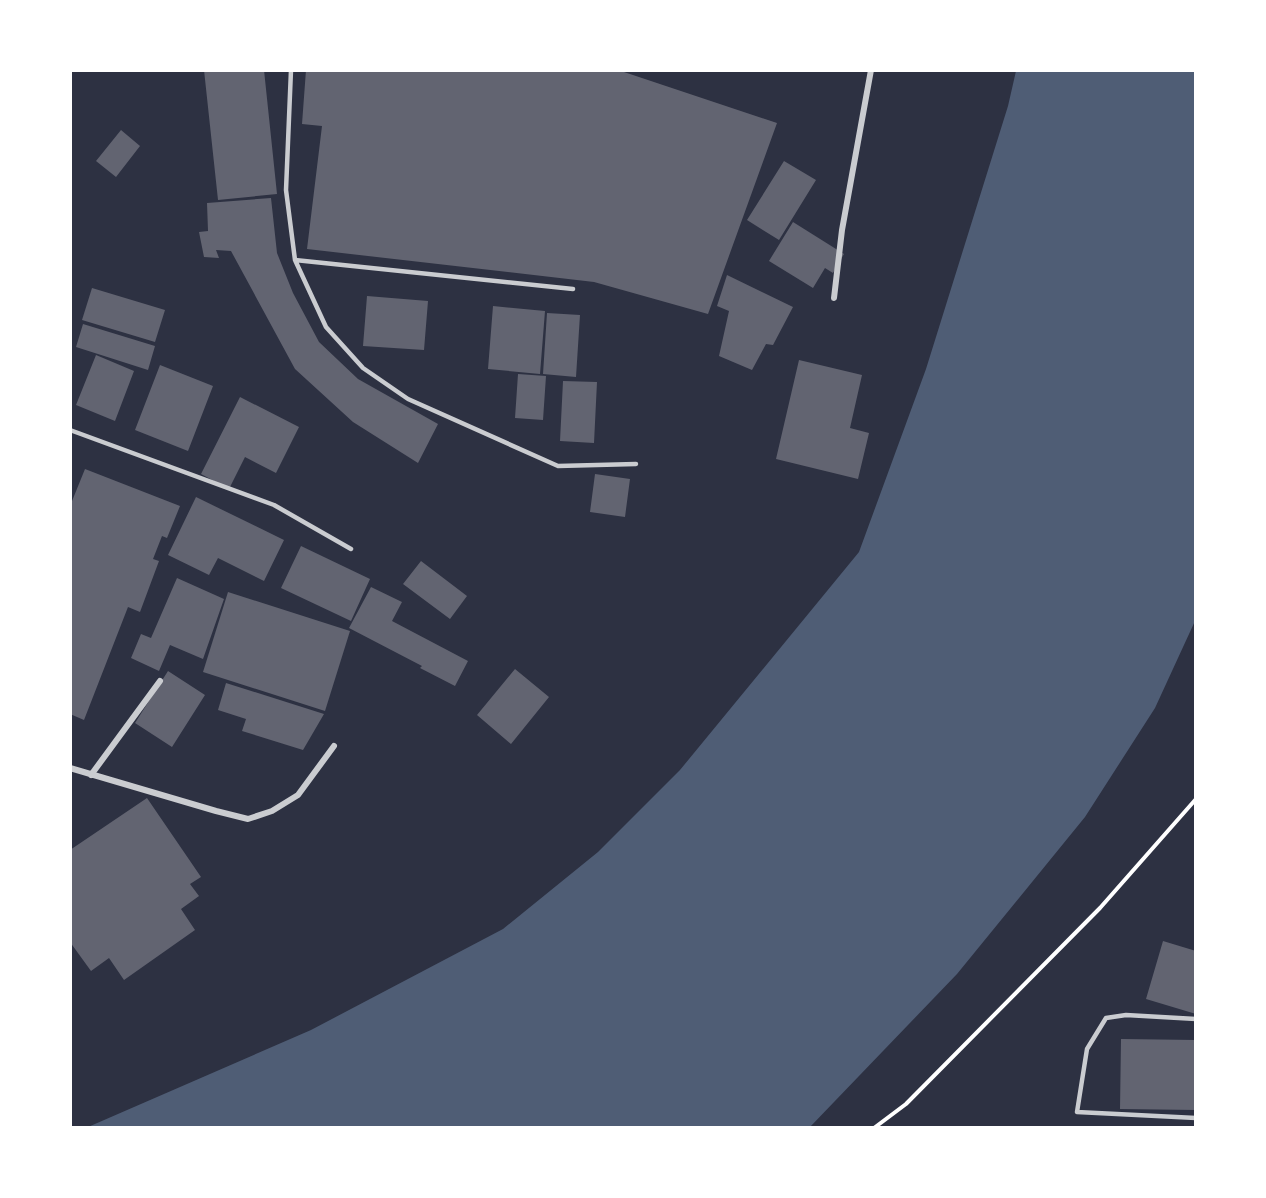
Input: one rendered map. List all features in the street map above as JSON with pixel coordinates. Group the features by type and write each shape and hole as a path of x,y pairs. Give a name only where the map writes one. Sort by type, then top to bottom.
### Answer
{"street":[{"path":"834,298 842,230 871,70"},
{"path":"91,775 160,681"},
{"path":"70,768 248,819 272,811 298,795 333,746"}],"lane":[{"path":"291,70 286,190 296,260 326,327 363,368 408,399 558,466 636,464"},
{"path":"296,260 573,289"},
{"path":"70,430 274,505 351,549"},
{"path":"1196,1018 1126,1015 1106,1018 1088,1048 1077,1112 1196,1118"}],"path":[{"path":"874,1128 906,1104 1100,908 1196,799"}],"water":[{"path":"1016,71 1195,71 1195,621 1155,708 1085,817 957,974 810,1127 88,1127 311,1030 503,929 598,852 680,770 859,552 926,369 1008,106"}],"building":[{"path":"204,70 264,70 277,194 218,200"},
{"path":"306,70 618,70 777,123 708,314 594,282 307,249 322,126 302,124"},
{"path":"121,130 140,146 116,177 96,161"},
{"path":"784,161 816,180 779,240 747,220"},
{"path":"271,198 277,253 293,293 319,342 358,379 438,424 418,463 353,422 295,369 231,251 216,250 219,258 204,257 199,232 208,231 207,203"},
{"path":"793,222 844,254 833,273 825,268 813,288 769,261"},
{"path":"727,275 793,307 773,345 766,344 752,370 719,356 729,311 717,306"},
{"path":"92,288 165,310 155,342 82,320"},
{"path":"367,296 428,301 424,350 363,346"},
{"path":"493,306 545,311 540,374 488,369"},
{"path":"547,313 580,315 576,377 543,374"},
{"path":"83,324 155,346 148,370 76,347"},
{"path":"96,355 134,371 115,421 76,405"},
{"path":"799,360 862,375 850,428 869,433 858,479 776,459"},
{"path":"160,365 213,386 188,451 135,430"},
{"path":"518,374 546,376 543,420 515,418"},
{"path":"563,381 597,382 594,443 560,441"},
{"path":"240,397 299,427 276,473 245,457 229,489 201,474"},
{"path":"85,469 180,506 167,538 162,536 153,559 159,561 140,612 128,607 84,720 70,714 70,506"},
{"path":"595,474 630,479 625,517 590,512"},
{"path":"196,497 284,540 264,581 218,558 209,575 168,555"},
{"path":"301,546 370,579 351,621 281,588"},
{"path":"421,561 467,596 450,619 403,584"},
{"path":"177,578 224,599 203,659 170,645 159,671 131,658 141,634 151,638"},
{"path":"371,587 402,602 392,621 468,661 455,686 349,628"},
{"path":"228,592 350,631 325,711 203,672"},
{"path":"515,669 549,697 511,744 477,715"},
{"path":"168,671 205,695 172,747 135,723"},
{"path":"226,683 324,714 303,750 242,731 246,719 218,710"},
{"path":"147,798 201,877 190,884 199,896 181,909 195,930 124,980 109,958 91,971 70,942 70,850"},
{"path":"1163,941 1196,951 1196,1014 1146,999"},
{"path":"1121,1039 1196,1040 1196,1110 1120,1109"}]}
